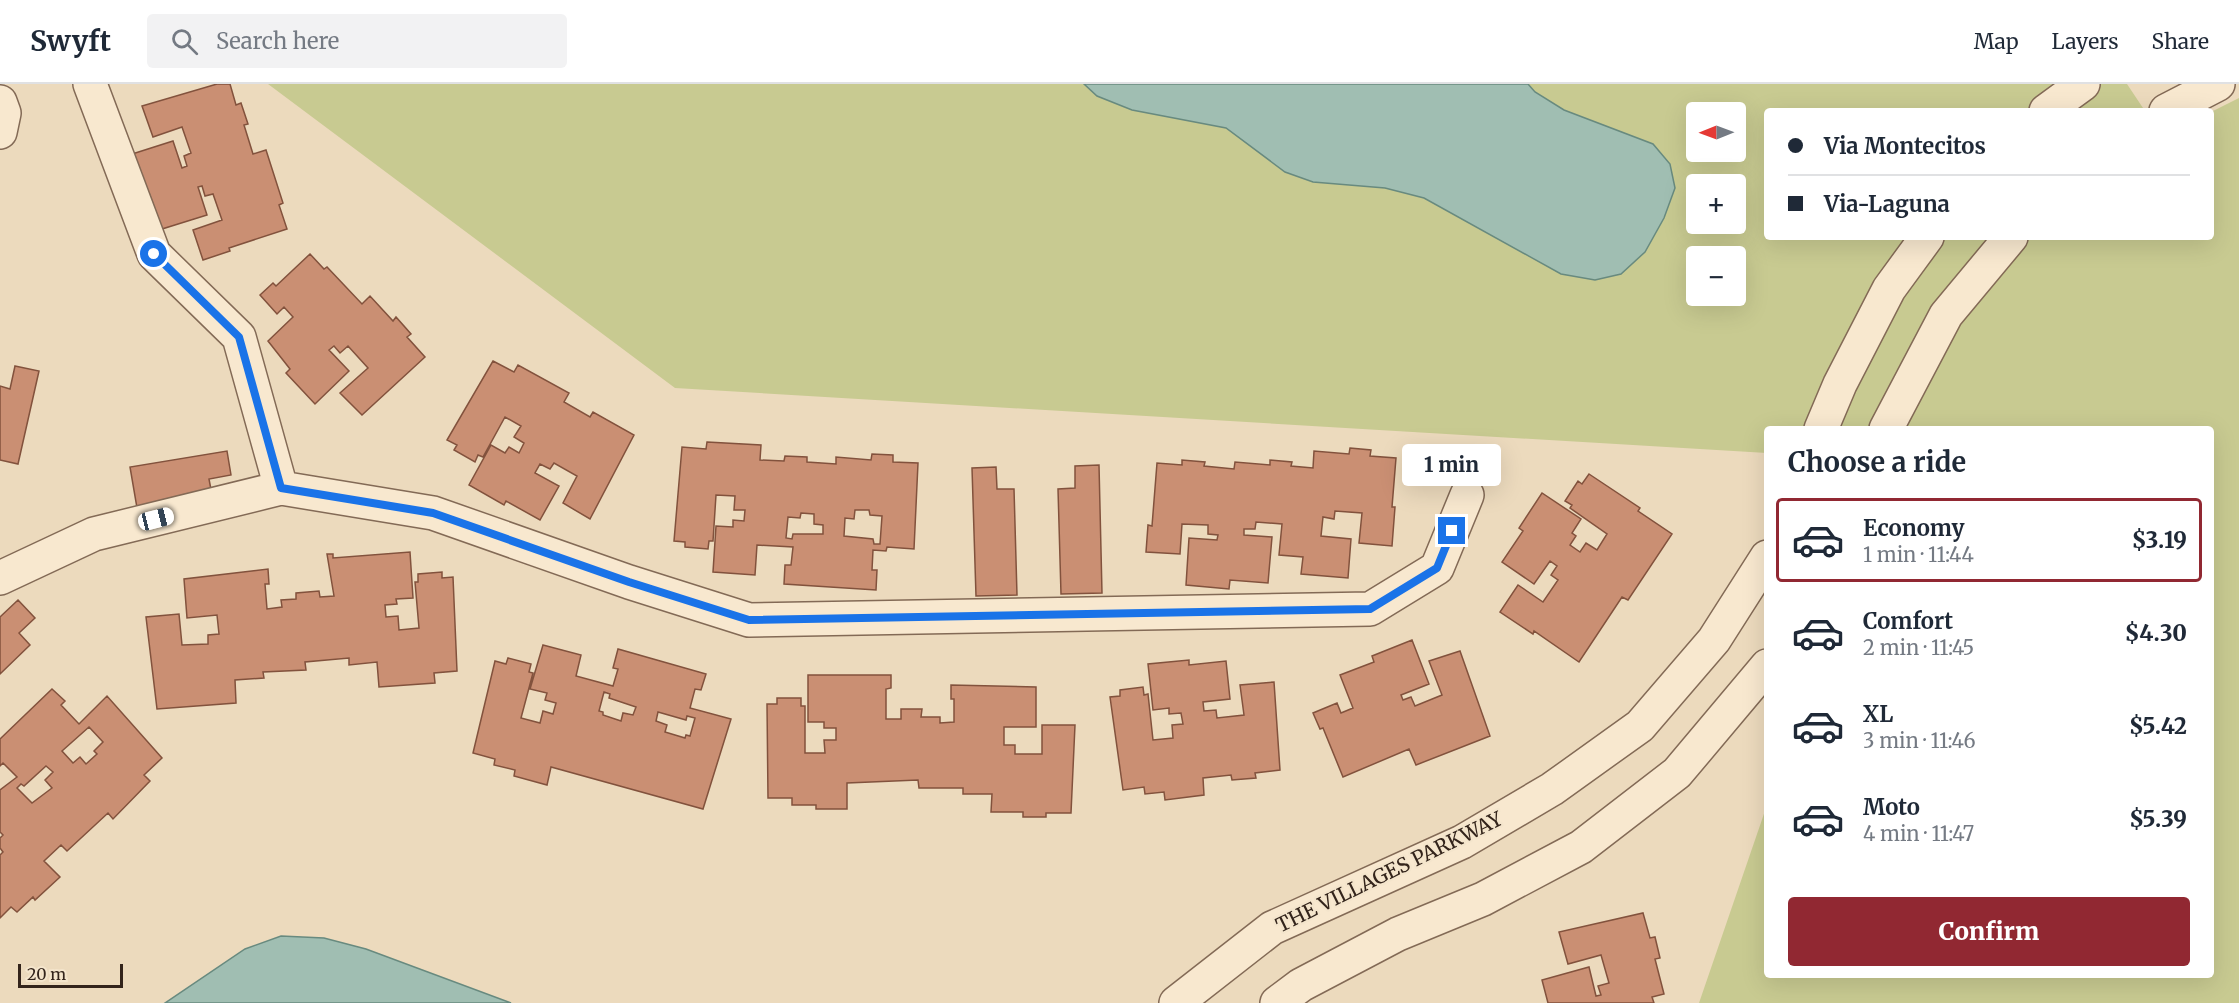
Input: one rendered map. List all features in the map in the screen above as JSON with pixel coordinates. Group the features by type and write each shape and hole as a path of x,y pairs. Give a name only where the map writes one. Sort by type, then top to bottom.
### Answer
{"street":[{"path":"90,84 154,254 239,337 281,488"},
{"path":"2050,108 2083,84"},
{"path":"2172,108 2218,84"},
{"path":"0,102 4,113 0,132"},
{"path":"1822,426 1840,384 1889,289 1925,240"},
{"path":"1888,426 1946,315 2008,240"},
{"path":"0,578 94,534 281,488 433,513 629,582 749,620 1370,609 1437,568 1467,495"},
{"name":"THE VILLAGES PARKWAY","path":"1176,1003 1272,928 1462,842 1552,789 1640,726 1714,640 1764,562"},
{"path":"1277,1003 1301,985 1398,934 1483,899 1581,847 1677,773 1764,670"}],"green space":[{"path":"268,84 2127,84 2143,108 1764,108 1764,240 2214,240 2214,110 2239,98 2239,1003 1699,1003 1764,814 1764,978 2214,978 2214,426 1764,426 1764,453 675,388"}],"shaded area":[{"path":"1084,84 1528,84 1535,92 1564,110 1653,144 1670,164 1675,188 1664,218 1645,252 1621,274 1595,280 1561,274 1424,198 1385,188 1313,182 1285,172 1226,128 1132,110 1097,96"},
{"path":"281,936 324,938 366,949 511,1003 165,1003 245,949"}],"building":[{"path":"217,84 230,84 236,105 241,103 248,124 244,125 253,154 266,150 283,203 279,205 287,229 229,248 230,251 203,260 193,230 222,220 213,194 205,196 202,186 198,187 207,215 162,229 149,193 142,196 129,155 173,141 182,168 187,166 184,156 191,153 182,127 153,137 142,106"},
{"path":"310,254 324,269 327,267 362,304 370,296 393,321 396,317 411,334 407,337 425,357 362,415 340,393 368,368 348,346 340,353 334,346 329,350 349,371 315,404 286,373 290,369 268,341 293,317 284,307 277,314 260,295 273,283 276,286"},
{"path":"493,361 514,372 518,365 569,393 564,402 590,417 593,412 634,435 590,519 563,503 577,476 554,463 550,469 540,464 535,473 559,486 540,520 506,501 504,505 469,485 491,445 505,453 509,447 519,453 524,443 514,437 521,426 505,417 483,457 478,455 475,462 454,450 457,445 447,440"},
{"path":"15,366 39,371 18,464 0,460 0,386 10,389"},
{"path":"707,442 761,445 760,460 784,461 785,456 807,457 807,462 836,464 836,457 871,460 872,454 893,455 893,462 918,463 914,549 887,547 886,551 873,550 872,570 877,570 876,590 784,584 785,565 791,565 793,547 757,545 755,575 713,572 716,526 733,527 733,520 744,521 745,510 734,510 735,496 716,495 713,541 709,541 708,549 685,547 685,542 674,541 682,447 706,449","holes":["855,510 869,510 870,515 882,516 880,544 874,544 873,539 844,536 845,518 854,519","801,513 814,514 814,524 823,525 823,534 793,534 792,539 786,538 788,517 800,518"]},
{"path":"1350,448 1371,450 1370,456 1396,458 1392,546 1359,543 1362,513 1335,511 1334,519 1323,517 1321,536 1351,539 1348,578 1301,574 1303,557 1279,555 1282,524 1256,522 1255,529 1244,529 1244,535 1272,537 1268,583 1230,580 1229,589 1186,585 1189,538 1217,540 1218,535 1208,534 1208,525 1182,524 1180,554 1146,552 1148,525 1152,526 1157,463 1182,465 1182,460 1205,462 1204,466 1234,469 1235,462 1270,465 1270,460 1292,462 1291,466 1313,468 1314,451 1349,454"},
{"path":"227,451 231,475 209,479 212,495 137,508 130,467"},
{"path":"1099,465 1102,593 1061,594 1058,489 1075,488 1075,466"},
{"path":"996,467 997,489 1014,489 1017,595 976,596 972,468"},
{"path":"1589,474 1640,508 1638,511 1672,534 1628,600 1622,597 1579,662 1534,631 1533,634 1500,612 1518,585 1543,602 1558,580 1551,575 1557,566 1550,561 1534,584 1502,562 1523,531 1519,528 1542,493 1581,519 1572,533 1576,536 1570,545 1580,552 1586,543 1597,550 1607,534 1570,508 1572,505 1565,501 1578,481 1582,484"},
{"path":"410,552 413,598 396,599 397,604 385,605 386,617 398,616 399,630 419,628 415,582 418,582 418,574 442,572 442,578 453,577 457,671 434,673 435,683 379,687 377,662 349,665 349,658 305,662 306,670 263,672 264,678 235,680 236,703 157,709 146,617 179,614 182,645 208,644 208,635 219,634 217,615 187,618 184,579 268,569 269,584 265,584 267,609 282,607 281,600 296,599 296,593 319,591 320,597 334,596 327,554 333,554 333,558"},
{"path":"18,600 35,618 19,633 30,645 0,674 0,617"},
{"path":"1412,640 1429,684 1401,695 1403,700 1411,697 1415,706 1442,695 1429,661 1460,651 1490,736 1416,765 1409,749 1343,777 1323,728 1320,729 1313,713 1337,703 1341,713 1353,708 1340,675 1374,662 1372,656"},
{"path":"543,645 581,655 576,676 613,686 618,669 613,668 618,649 706,674 701,690 695,689 690,708 731,719 703,809 551,767 547,785 514,776 515,770 494,765 495,759 473,753 495,661 506,664 508,658 531,664 529,672 533,673 521,718 540,723 543,711 553,714 556,703 545,700 547,693 530,689","holes":["604,692 610,694 609,698 636,707 633,715 623,713 621,721 603,715 603,712 599,711","658,712 686,720 687,716 695,718 690,736 686,735 685,738 665,732 667,725 656,721"]},
{"path":"1189,660 1189,665 1226,661 1230,699 1203,702 1204,711 1216,710 1217,718 1244,715 1240,685 1274,682 1280,770 1255,773 1256,778 1232,780 1231,775 1203,778 1204,795 1165,800 1164,792 1145,794 1144,787 1123,790 1110,697 1120,696 1120,690 1143,687 1144,695 1148,694 1153,740 1173,738 1172,725 1183,724 1181,713 1169,714 1169,708 1153,710 1148,664"},
{"path":"808,675 891,675 891,688 886,689 886,719 901,719 901,709 922,709 921,717 940,717 940,723 954,722 954,699 951,699 951,685 1036,687 1036,727 1004,727 1004,745 1015,745 1015,754 1042,754 1042,725 1075,725 1071,813 1046,813 1046,817 1023,817 1023,812 991,812 992,794 963,794 963,788 919,788 918,780 847,783 847,809 816,809 816,805 792,805 792,798 768,798 767,704 777,704 777,698 801,698 801,706 805,706 805,753 825,753 824,740 836,740 836,728 824,728 824,722 808,722"},
{"path":"52,689 65,701 61,705 79,724 107,696 162,758 144,775 150,781 113,819 108,813 67,851 61,845 44,861 60,877 35,900 33,897 17,912 11,907 0,918 0,855 3,852 0,848 0,838 3,835 0,832 0,790 17,777 3,763 0,766 0,739","holes":["89,727 103,742 94,751 97,754 86,764 80,757 73,763 62,751","46,766 53,772 45,780 52,788 32,803 17,788 21,784 24,786"]},
{"path":"1643,913 1650,938 1655,937 1660,958 1655,959 1664,994 1652,997 1654,1003 1548,1003 1542,980 1589,967 1596,996 1601,995 1598,986 1609,983 1601,955 1568,964 1559,932"}],"route":[{"path":"154,254 239,337 281,488 433,513 629,582 749,620 1370,609 1437,568 1452,531"}]}
